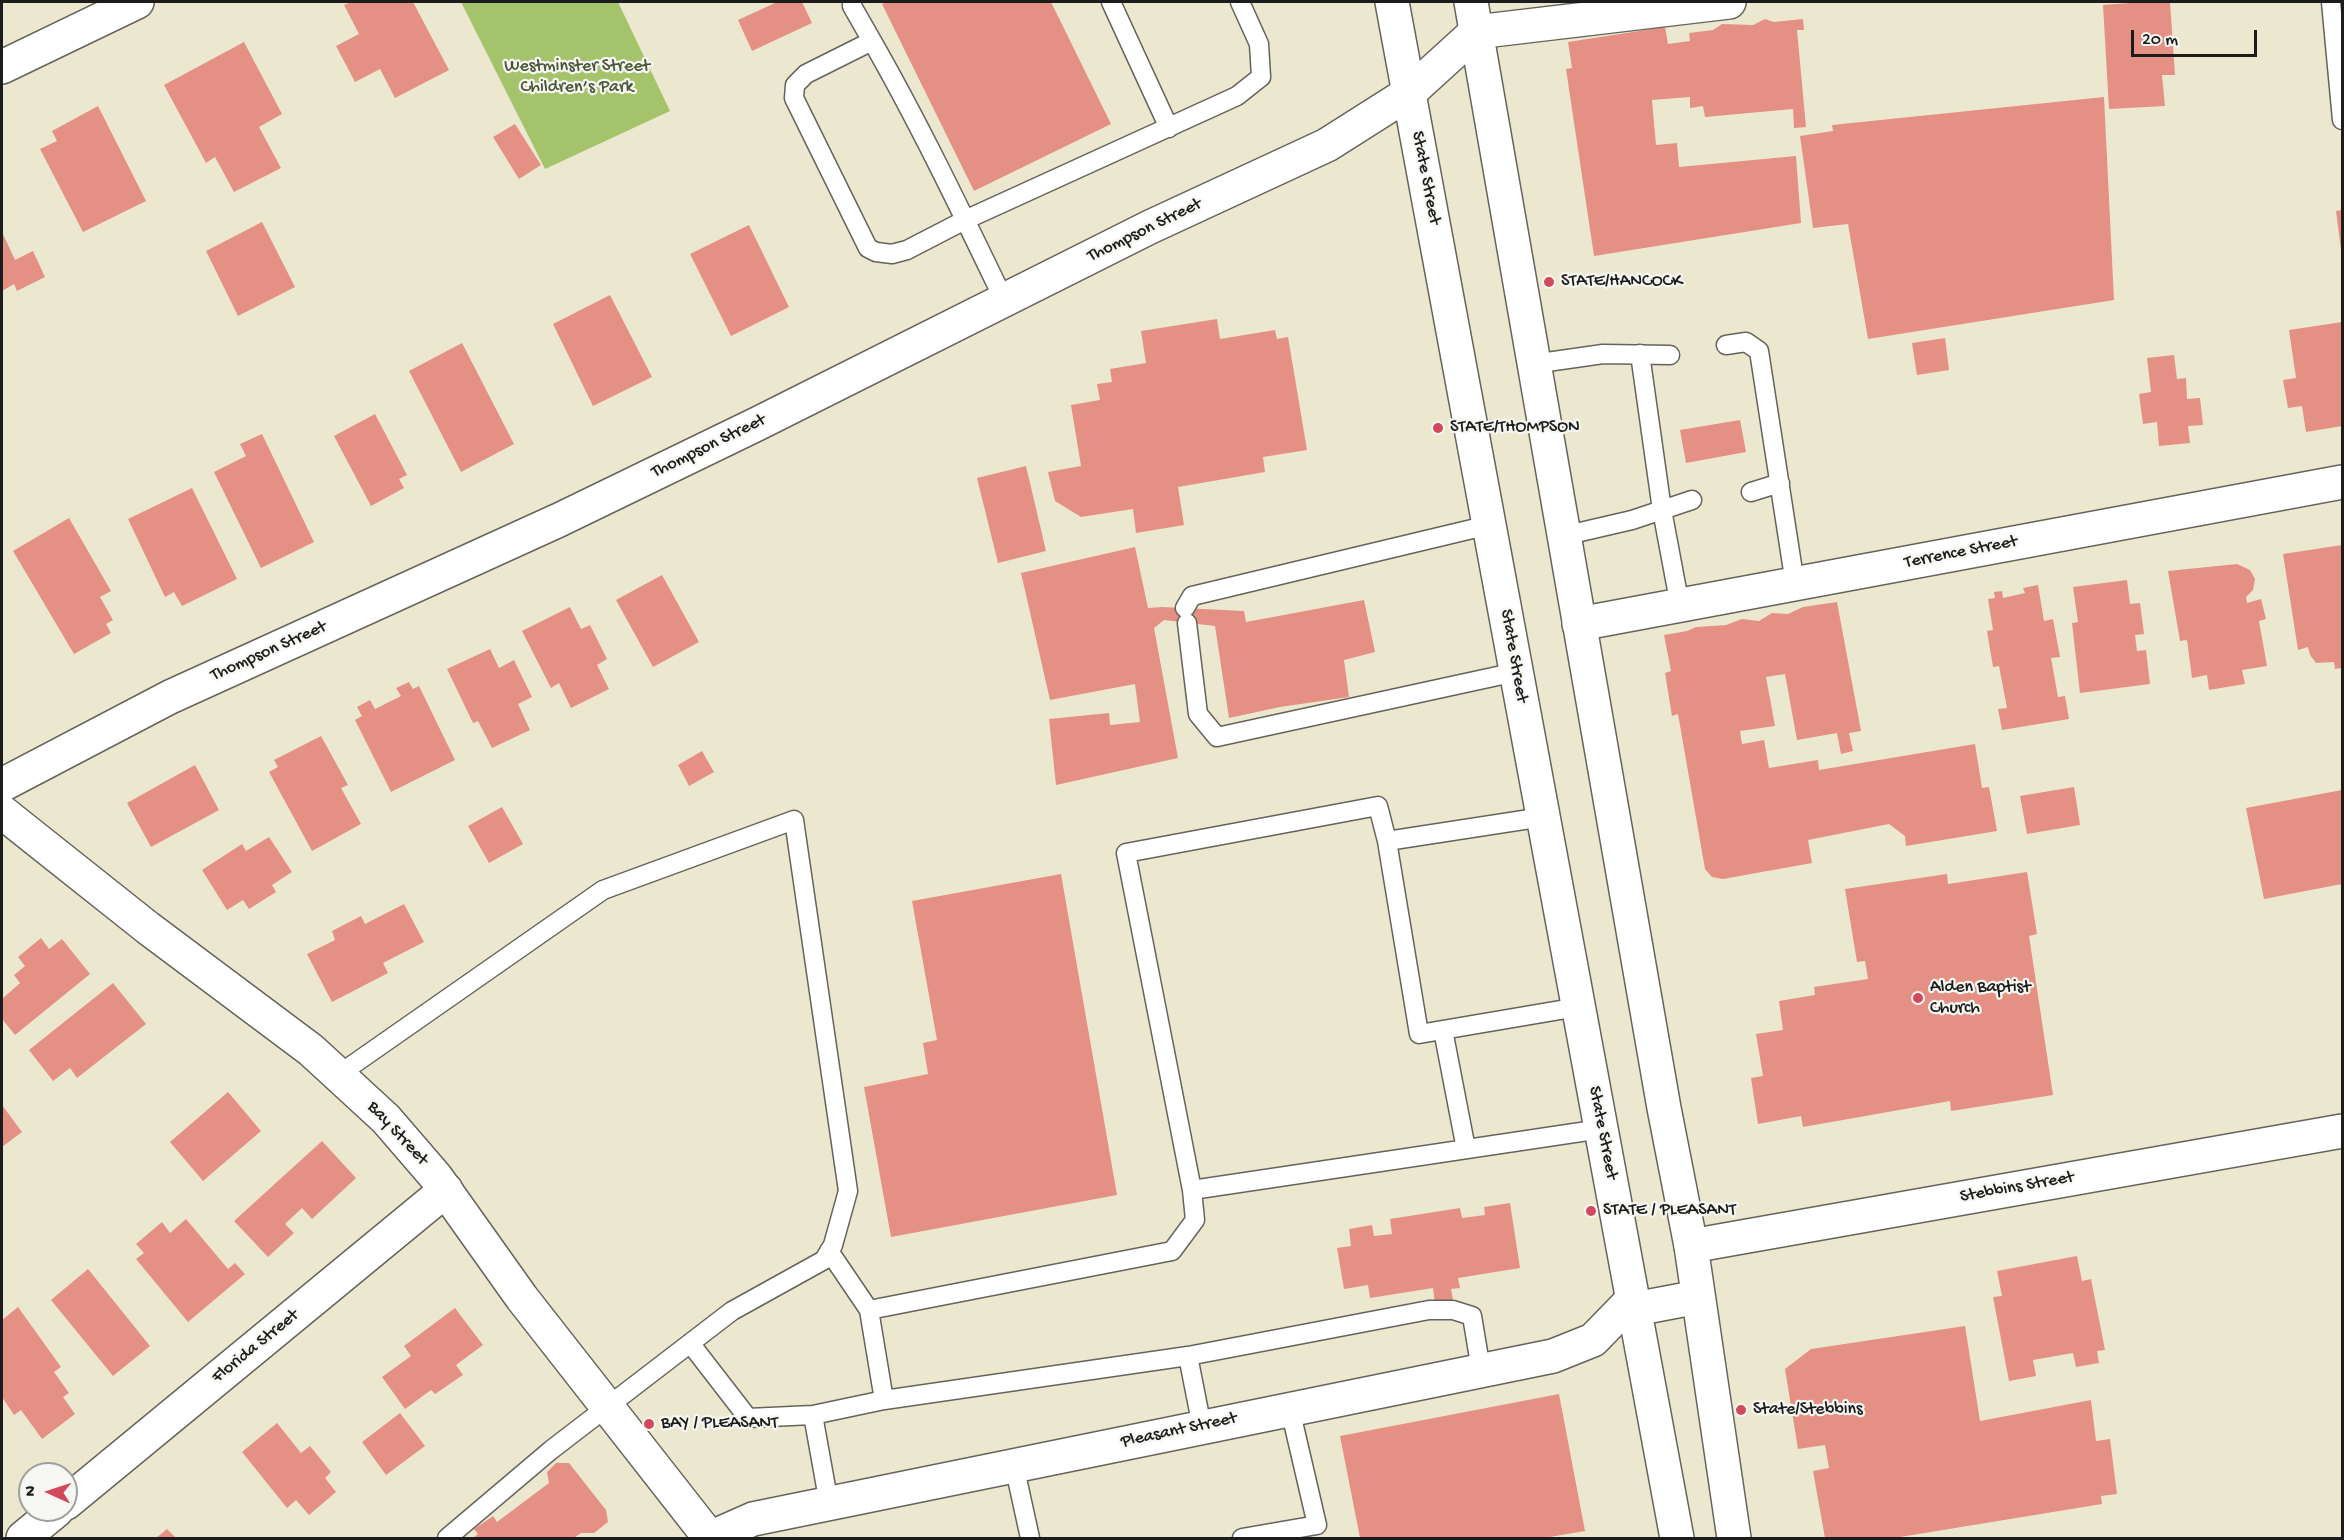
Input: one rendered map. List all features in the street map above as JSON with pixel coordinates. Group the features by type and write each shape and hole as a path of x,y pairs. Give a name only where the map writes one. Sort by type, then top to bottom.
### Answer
{"main road":[{"path":"2,67 137,2"},
{"name":"State Street","path":"1392,2 1677,1539"},
{"path":"1729,2 1473,17 1664,1108 1691,1246 1734,1539"},
{"name":"Thompson Street","path":"2,785 170,697 559,520 1150,227 1327,145 1409,93 1473,17"},
{"name":"Terrence Street","path":"1579,624 2343,482"},
{"name":"Bay Street","path":"2,812 148,928 311,1050 386,1119 446,1190 522,1298 710,1539"},
{"name":"Stebbins Street","path":"1691,1246 2343,1131"},
{"name":"Florida Street","path":"78,1493 446,1190"},
{"path":"1634,1304 1698,1296"},
{"name":"Pleasant Street","path":"710,1539 753,1520 1290,1408 1553,1356 1593,1340 1634,1304"},
{"path":"23,1539 43,1522"}],"lane":[{"path":"852,2 852,6 965,220 1004,300"},
{"path":"1111,2 1169,128"},
{"path":"872,41 806,74 795,85 794,98 868,248 876,252 892,254 1238,96 1261,77 1259,44 1240,2"},
{"path":"2331,2 2343,120"},
{"path":"1726,345 1746,342 1760,351 1795,584"},
{"path":"1533,364 1603,354 1670,355"},
{"path":"1640,354 1662,510 1680,606"},
{"path":"1751,492 1780,483"},
{"path":"1563,536 1632,520 1692,501"},
{"path":"1489,525 1192,596 1186,615 1198,714 1217,737 1516,672"},
{"path":"869,1310 1172,1251 1195,1220 1192,1190 1126,853 1378,806 1387,842 1419,1034 1578,1007"},
{"path":"1387,842 1543,817"},
{"path":"338,1075 603,890 794,820 848,1191 833,1245 824,1260 732,1311 605,1407 447,1539"},
{"path":"1443,1030 1466,1149"},
{"path":"1192,1190 1601,1129"},
{"path":"829,1251 869,1310 884,1400"},
{"path":"690,1343 748,1418 813,1415 884,1400 1188,1356 1429,1310 1453,1310 1472,1316 1481,1370"},
{"path":"1188,1356 1202,1427"},
{"path":"1242,1539 1317,1525 1290,1408"},
{"path":"813,1415 829,1504"},
{"path":"1014,1466 1030,1539"}],"green space":[{"name":"Westminster Street Children’s Park","path":"461,2 618,2 670,111 545,169"}],"building":[{"path":"351,2 413,2 449,70 395,98 380,69 355,82 336,46 359,34 344,5"},
{"path":"777,2 802,2 812,23 752,51 738,20"},
{"path":"886,2 1051,2 1111,124 974,191 882,4"},
{"path":"2170,2 2175,75 2162,75 2165,106 2109,109 2103,5"},
{"path":"1765,19 1774,22 1803,19 1804,30 1797,30 1806,127 1794,128 1793,109 1705,117 1703,106 1690,108 1690,97 1652,100 1656,145 1677,143 1679,167 1796,156 1801,223 1594,256 1566,69 1572,68 1568,42 1665,27 1668,44 1690,41 1689,33 1713,30 1722,24 1753,25"},
{"path":"244,42 282,114 259,127 281,168 234,192 215,157 206,163 164,85"},
{"path":"2104,97 2114,300 1868,339 1848,224 1813,228 1800,136 1833,131 1832,125"},
{"path":"98,106 146,201 83,232 40,149 57,141 52,131"},
{"path":"515,124 541,165 519,179 493,137"},
{"path":"2342,210 2342,250 2341,250 2336,211"},
{"path":"262,222 295,287 238,316 206,251"},
{"path":"749,225 789,307 731,336 690,254"},
{"path":"2,232 15,260 33,251 45,277 17,291 14,284 2,291"},
{"path":"610,295 652,377 593,406 553,324"},
{"path":"1217,319 1220,339 1275,330 1277,339 1288,337 1307,450 1263,457 1265,472 1178,487 1184,525 1136,533 1133,509 1081,517 1055,501 1048,472 1081,466 1071,405 1100,400 1097,384 1112,382 1110,369 1146,363 1141,331"},
{"path":"2342,322 2342,426 2306,432 2302,406 2288,408 2283,380 2296,378 2289,330"},
{"path":"1945,338 1949,370 1917,375 1912,343"},
{"path":"462,343 514,444 461,472 409,371"},
{"path":"2174,355 2177,379 2186,378 2187,399 2200,398 2203,425 2188,426 2190,443 2159,446 2157,422 2143,424 2139,394 2151,392 2147,358"},
{"path":"375,414 407,475 399,479 404,488 371,506 334,436"},
{"path":"1740,420 1746,452 1686,463 1680,430"},
{"path":"262,434 314,542 261,568 214,472 246,456 240,444"},
{"path":"1026,466 1046,551 998,563 977,478"},
{"path":"192,488 237,579 182,606 174,592 165,597 128,519"},
{"path":"69,518 111,591 100,597 113,620 106,624 111,633 74,654 13,551"},
{"path":"2342,545 2342,668 2335,669 2334,662 2316,663 2308,647 2298,650 2283,554"},
{"path":"1135,547 1148,608 1244,611 1246,622 1364,600 1375,652 1344,660 1349,697 1280,707 1229,718 1215,626 1164,620 1154,628 1178,758 1056,785 1049,719 1109,713 1110,725 1140,722 1135,684 1050,700 1021,573"},
{"path":"2237,564 2250,570 2255,579 2253,590 2246,597 2247,603 2261,599 2266,619 2259,621 2267,666 2242,670 2245,684 2209,690 2207,675 2192,678 2187,640 2180,641 2168,571"},
{"path":"662,575 699,642 653,667 616,600"},
{"path":"2127,580 2130,604 2140,603 2144,634 2135,635 2137,651 2146,650 2150,684 2080,693 2072,623 2078,622 2073,587"},
{"path":"2038,585 2044,621 2053,619 2060,657 2051,658 2058,697 2065,696 2069,719 2002,730 1998,709 2007,708 1999,666 1993,667 1987,631 1993,630 1988,599 1995,598 1994,592 2002,591 2003,598 2025,593 2023,588"},
{"path":"1837,602 1861,731 1849,733 1853,751 1841,754 1837,733 1797,740 1785,674 1766,677 1775,726 1740,731 1742,744 1764,740 1769,768 1818,760 1819,770 1975,744 1982,788 1989,787 1997,831 1906,846 1905,836 1889,824 1808,840 1812,863 1723,879 1712,877 1705,869 1678,714 1672,716 1665,673 1671,671 1664,635 1696,627 1726,625 1742,619 1759,621 1772,613 1788,614 1803,607"},
{"path":"570,607 581,629 590,625 607,659 597,665 609,689 571,708 559,683 551,688 522,631"},
{"path":"490,649 499,668 514,660 532,697 518,704 530,730 492,748 478,721 473,723 447,669"},
{"path":"409,682 413,689 419,686 455,760 391,792 355,720 362,716 357,707 370,700 375,709 401,696 396,688"},
{"path":"321,736 348,785 341,788 361,824 312,851 269,772 278,767 274,760"},
{"path":"702,751 714,772 689,786 678,765"},
{"path":"195,765 219,810 151,847 127,803"},
{"path":"2074,787 2080,825 2027,834 2020,796"},
{"path":"2342,790 2342,884 2264,899 2246,808"},
{"path":"502,807 523,844 489,863 468,826"},
{"path":"269,837 292,872 272,885 276,892 249,909 243,900 227,910 202,870 242,844 246,851"},
{"name":"Alden Baptist Church","path":"2027,872 2037,934 2029,936 2053,1095 1951,1111 1950,1101 1803,1127 1801,1116 1758,1124 1751,1078 1763,1076 1756,1034 1783,1030 1779,1001 1815,995 1814,987 1868,979 1865,961 1857,962 1845,889 1947,874 1948,884"},
{"path":"1061,874 1117,1195 891,1237 864,1087 928,1074 923,1043 937,1040 912,901"},
{"path":"404,904 424,942 383,963 388,973 332,1002 307,954 335,940 332,931 361,916 365,924"},
{"path":"41,938 49,949 62,939 90,974 15,1035 2,1019 2,999 20,983 14,975 25,966 18,957"},
{"path":"113,983 146,1024 77,1078 70,1068 53,1081 29,1050"},
{"path":"228,1092 261,1131 203,1181 170,1142"},
{"path":"2,1105 22,1132 2,1147"},
{"path":"322,1141 356,1178 312,1219 302,1208 285,1224 294,1233 268,1257 234,1221"},
{"path":"1510,1203 1520,1268 1458,1278 1460,1288 1451,1289 1453,1300 1435,1303 1433,1288 1370,1298 1368,1285 1344,1289 1337,1248 1351,1246 1349,1229 1372,1225 1374,1236 1392,1234 1390,1219 1460,1208 1462,1218 1485,1215 1484,1207"},
{"path":"186,1219 228,1269 235,1263 245,1274 188,1322 136,1259 144,1253 136,1244 162,1222 170,1233"},
{"path":"2077,1256 2082,1281 2091,1279 2105,1350 2097,1351 2099,1363 2076,1367 2073,1353 2033,1360 2036,1376 2009,1381 1993,1297 2002,1296 1997,1271"},
{"path":"88,1269 150,1346 113,1376 51,1300"},
{"path":"18,1307 61,1367 54,1372 69,1393 63,1397 75,1414 42,1439 21,1410 14,1415 2,1397 2,1320"},
{"path":"455,1308 483,1345 456,1365 463,1375 435,1394 431,1390 405,1409 382,1377 411,1356 404,1346"},
{"path":"1965,1326 1980,1421 2091,1400 2096,1441 2110,1439 2117,1494 2101,1496 2102,1504 1894,1538 1825,1538 1813,1471 1829,1468 1825,1445 1798,1449 1785,1369 1811,1349"},
{"path":"1559,1394 1585,1531 1544,1538 1360,1538 1340,1436"},
{"path":"400,1413 425,1446 386,1475 362,1442"},
{"path":"277,1423 301,1453 310,1446 331,1472 325,1478 336,1492 309,1515 296,1500 287,1508 242,1452"},
{"path":"556,1463 569,1463 606,1510 608,1522 594,1533 581,1533 574,1538 473,1538 478,1534 474,1529 493,1516 497,1522 549,1483 547,1472"},
{"path":"167,1529 176,1538 156,1538"}],"place":[{"name":"STATE/HANCOCK","path":"1549,282"},
{"name":"STATE/THOMPSON","path":"1438,428"},
{"name":"Alden Baptist Church","path":"1918,998"},
{"name":"STATE / PLEASANT","path":"1591,1211"},
{"name":"State/Stebbins","path":"1741,1410"},
{"name":"BAY / PLEASANT","path":"649,1424"}]}
